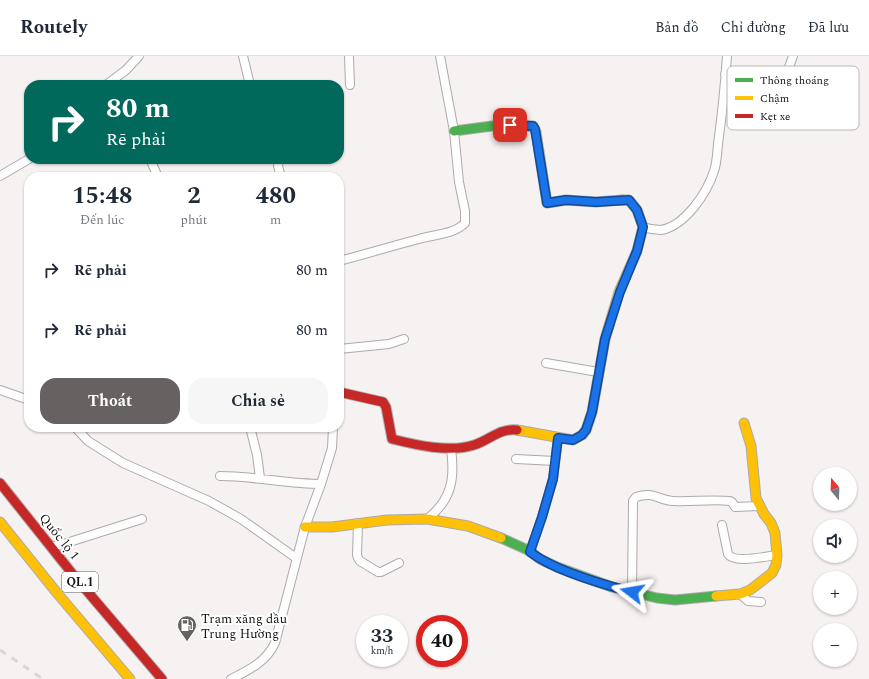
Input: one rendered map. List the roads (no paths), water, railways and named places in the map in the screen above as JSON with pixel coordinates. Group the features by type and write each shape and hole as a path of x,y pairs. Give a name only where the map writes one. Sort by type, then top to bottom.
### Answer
{"main road":[{"path":"344,393 383,402 386,408 391,438 393,440 451,449 474,445 506,430 515,430 573,440 582,435 586,430 592,412 605,339 615,305 637,251 643,227 637,210 629,200 596,202 566,200 547,203 536,132 533,126 492,126 454,131"},
{"path":"305,527 332,527 403,519 427,519 468,526 488,533 530,552 540,559 557,567 612,587 657,598 675,600 711,598 740,594 750,590 772,573 776,564 777,555 775,533 771,523 759,506 756,498 751,446 744,423"},
{"name":"Quốc lộ 1","path":"0,483 162,679"},
{"name":"QL.1","path":"0,522 57,593 130,679"}],"street":[{"path":"115,80 139,56"},
{"path":"243,56 249,80"},
{"path":"348,56 350,85"},
{"path":"344,260 420,238 448,233 459,228 465,223 465,211 459,182 454,131 440,56"},
{"path":"643,227 660,230 680,221 692,209 704,192 715,170 721,126 727,56"},
{"path":"789,66 793,56"},
{"path":"0,176 24,162"},
{"path":"344,348 389,344 404,340"},
{"path":"546,363 598,372"},
{"path":"0,390 24,398"},
{"path":"80,432 88,441 111,456 139,471 208,501 241,519 296,558"},
{"path":"251,432 260,478"},
{"path":"231,679 262,661 271,652 275,643 305,527 321,484 332,448 333,432"},
{"path":"530,552 553,479 558,438"},
{"path":"427,519 436,512 449,492 452,484 451,449"},
{"path":"516,459 556,461"},
{"path":"220,476 244,476 321,484"},
{"path":"632,592 633,501 636,496 649,495 672,501 730,501 735,507 759,506"},
{"path":"52,547 60,546 142,519"},
{"path":"358,523 357,555 360,561 378,572 399,563"},
{"path":"722,525 728,554 730,557 735,559 746,559 777,555"},
{"path":"740,594 748,601 761,602"}],"railway":[{"path":"0,650 43,679"}],"place":[{"name":"Trạm xăng dầu Trung Hường","path":"187,642"}]}
